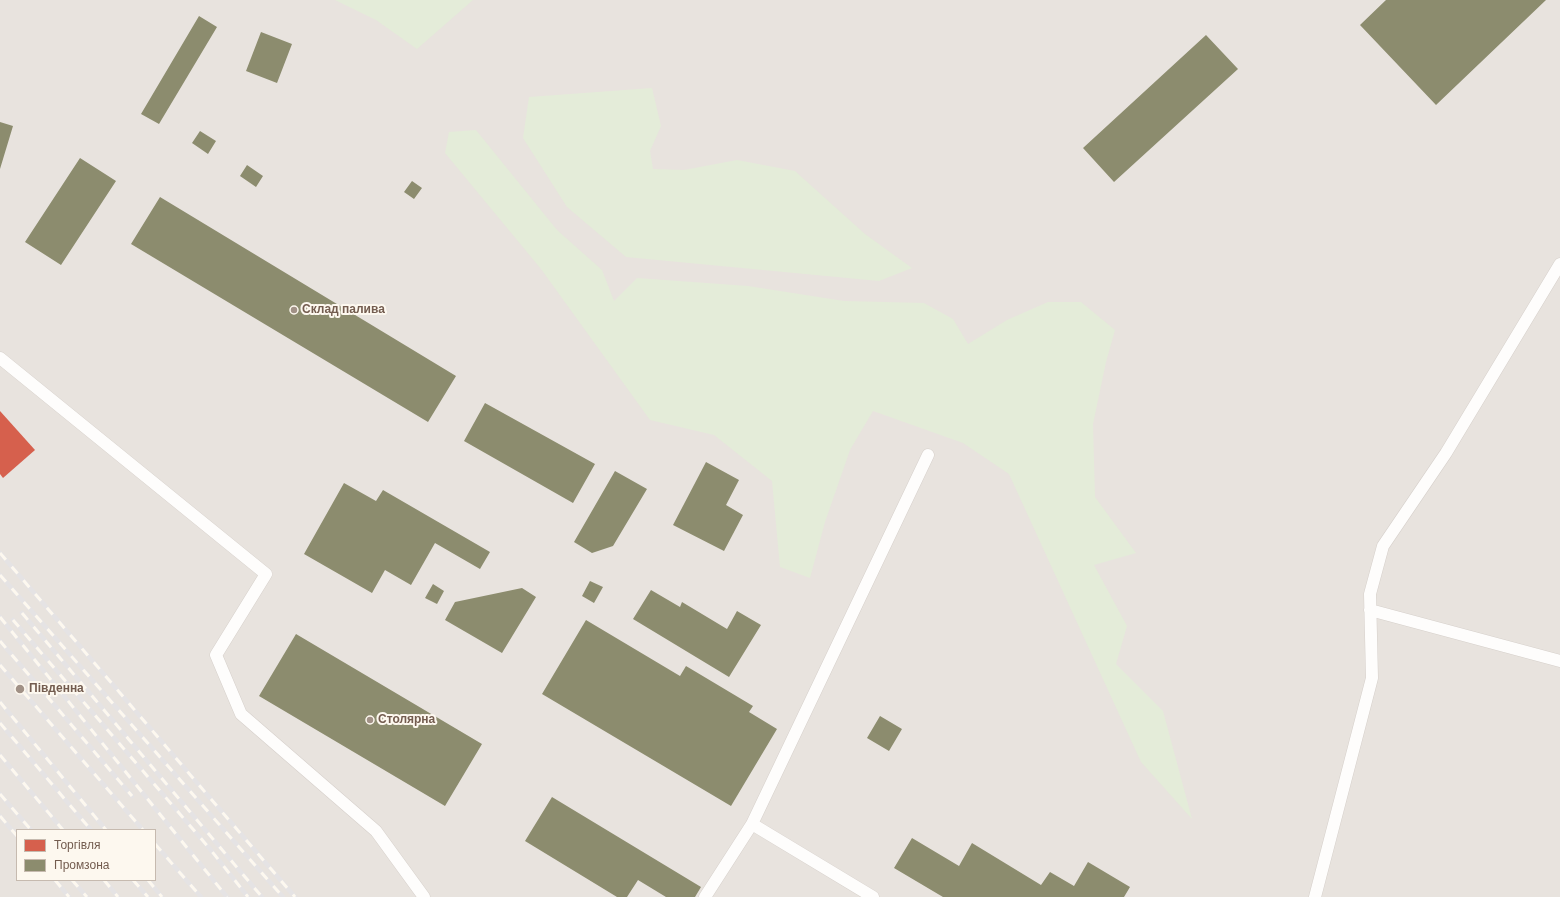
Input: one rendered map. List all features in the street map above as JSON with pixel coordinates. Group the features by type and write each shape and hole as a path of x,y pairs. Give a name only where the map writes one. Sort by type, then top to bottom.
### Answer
{"lane":[{"path":"1315,897 1372,678 1370,594 1383,546 1446,453 1560,264"},
{"path":"0,358 266,574 216,655 241,714 376,831 424,897"},
{"path":"705,897 752,824 928,455"},
{"path":"1370,610 1560,661"},
{"path":"752,824 873,897"}],"shaded area":[{"path":"0,0 1560,0 1560,897 0,897"}],"green space":[{"path":"335,0 473,0 417,49 376,20"},
{"path":"652,88 661,126 650,151 653,169 684,170 737,160 795,171 865,234 912,268 879,281 626,257 567,207 523,138 529,97"},
{"path":"476,130 557,230 602,270 614,301 637,278 748,286 844,301 924,303 953,319 968,344 1007,320 1048,302 1081,302 1115,330 1106,362 1093,424 1095,497 1136,553 1094,565 1127,626 1116,664 1163,711 1192,819 1141,762 1009,474 963,443 873,411 850,450 825,522 810,578 780,567 772,481 714,435 650,420 541,269 445,153 449,132"}],"building: Торгівля":[{"path":"0,411 35,450 3,478 0,474"}],"building: Промзона":[{"path":"1386,0 1546,0 1436,105 1360,25"},
{"path":"199,16 217,27 159,124 141,114"},
{"path":"261,32 292,44 277,83 246,71"},
{"path":"1206,35 1238,69 1114,182 1083,148"},
{"path":"0,122 13,126 0,169"},
{"path":"200,131 216,141 208,154 192,143"},
{"path":"80,158 116,181 61,265 25,242"},
{"path":"247,165 263,176 256,187 240,176"},
{"path":"412,181 422,188 414,199 404,192"},
{"name":"Склад палива","path":"160,197 456,376 428,422 131,244"},
{"path":"485,403 595,464 573,503 464,441"},
{"path":"706,462 739,480 726,505 743,515 724,551 673,525"},
{"path":"615,471 647,489 613,546 592,553 574,542"},
{"path":"344,483 376,501 383,490 490,552 480,569 435,543 411,585 385,570 372,593 304,554"},
{"path":"590,581 603,587 594,603 582,596"},
{"path":"433,584 444,591 437,604 425,598"},
{"path":"522,588 536,597 502,653 445,620 455,602"},
{"path":"651,590 680,607 682,602 727,629 737,611 761,625 729,677 633,619"},
{"path":"586,620 680,676 686,666 753,706 749,712 777,729 731,806 542,694"},
{"name":"Столярна","path":"296,634 482,744 445,806 259,696"},
{"path":"880,716 902,729 889,751 867,738"},
{"path":"552,797 701,887 695,897 666,897 638,880 627,897 617,897 525,841"},
{"path":"912,838 959,866 972,843 1041,885 1050,872 1074,886 1088,862 1130,887 1124,897 943,897 894,868"}],"railway":[{"path":"0,553 295,897"},
{"path":"0,575 283,897"},
{"path":"22,613 262,897"},
{"path":"0,617 227,897"},
{"path":"13,620 210,849 248,897"},
{"path":"0,641 132,796"},
{"path":"0,665 142,829"},
{"path":"0,702 105,829"},
{"path":"0,723 90,829"},
{"path":"0,755 62,829"},
{"path":"0,794 30,829"},
{"path":"0,816 16,835"},
{"path":"156,845 201,897"},
{"path":"56,881 69,897"},
{"path":"73,881 87,897"},
{"path":"105,881 118,897"},
{"path":"134,881 148,897"},
{"path":"149,881 162,897"}],"place":[{"name":"Склад палива","path":"294,310"},
{"name":"Південна","path":"20,689"},
{"name":"Столярна","path":"370,720"}]}
